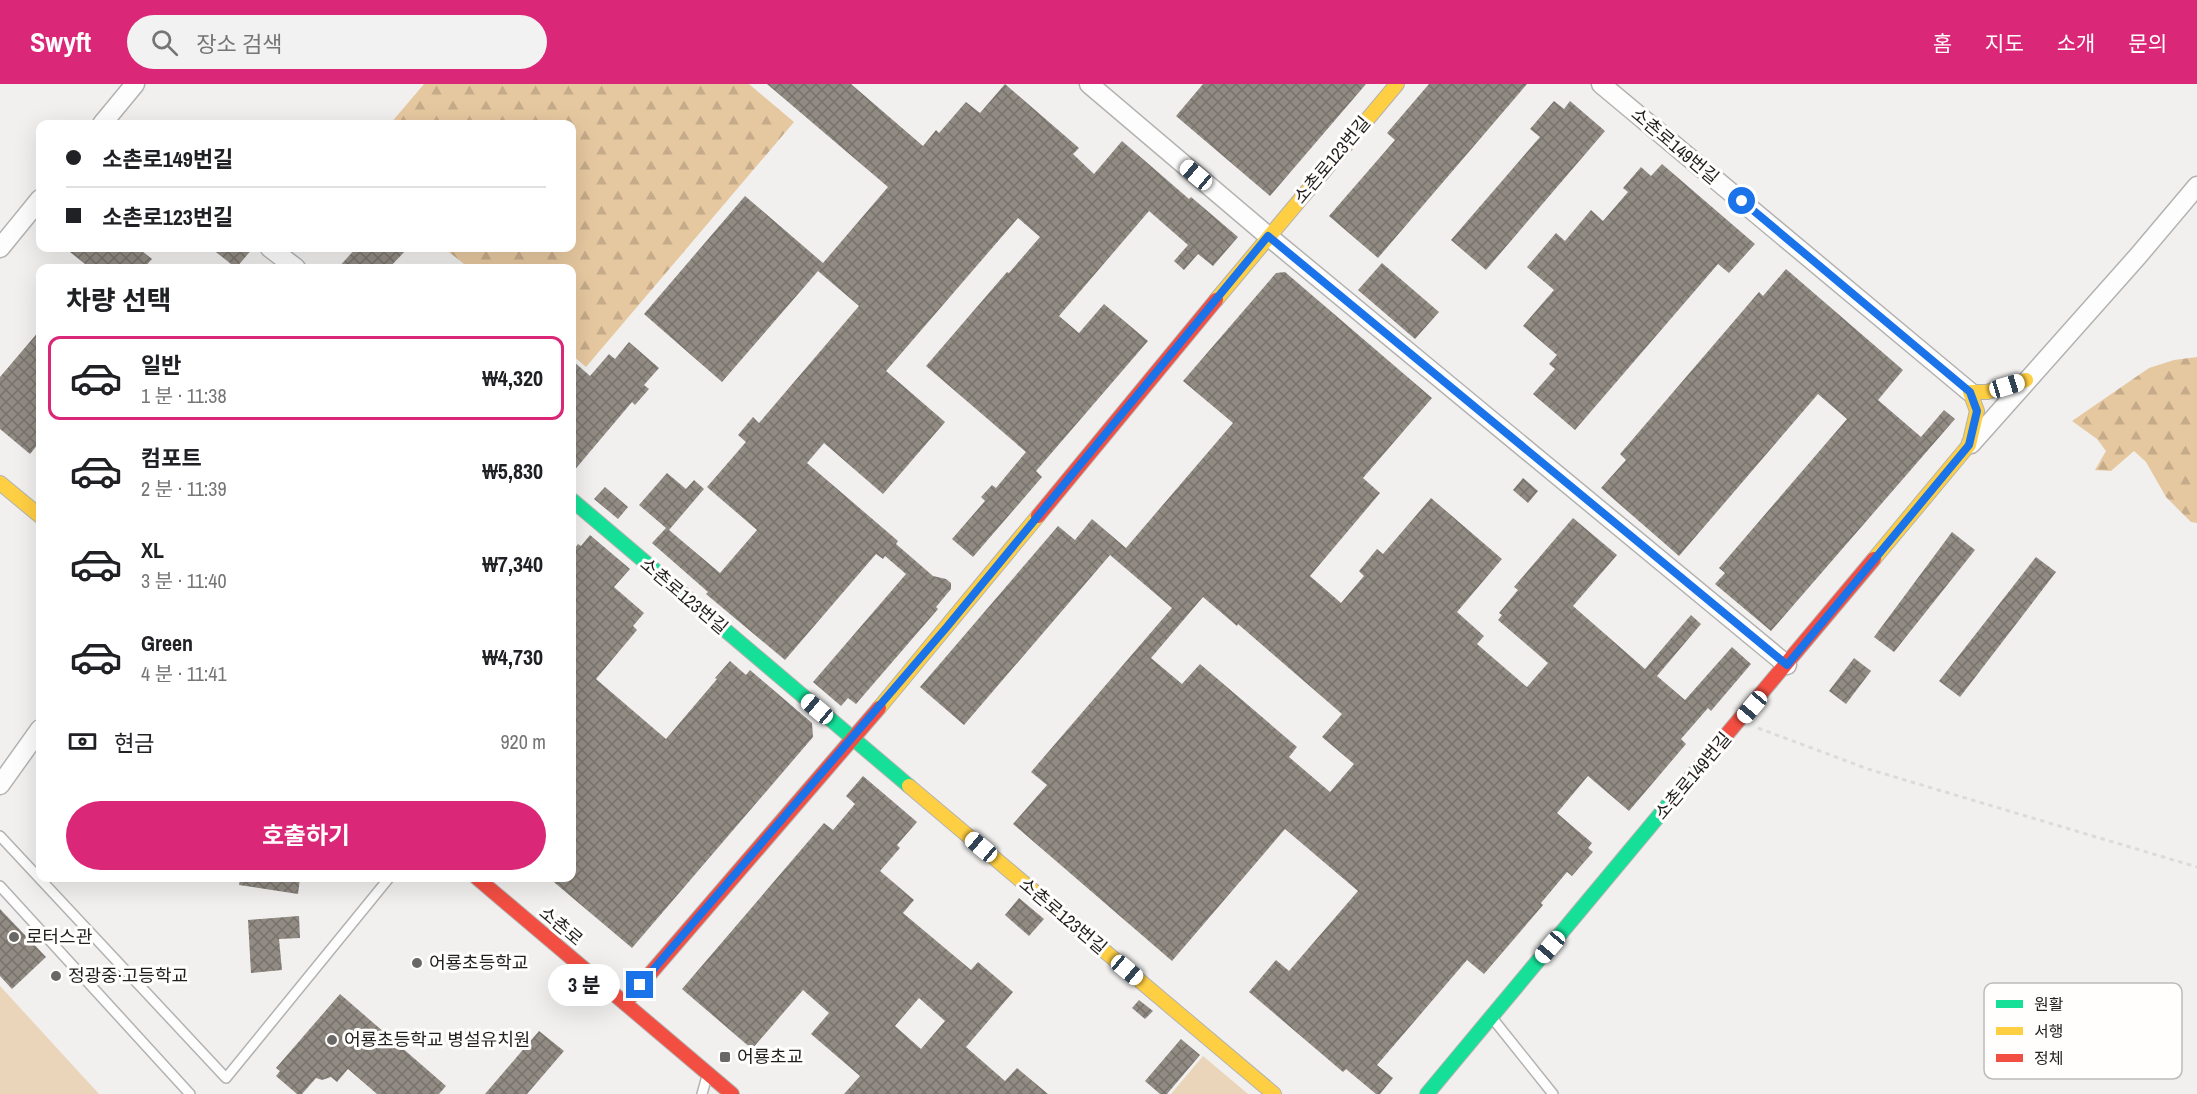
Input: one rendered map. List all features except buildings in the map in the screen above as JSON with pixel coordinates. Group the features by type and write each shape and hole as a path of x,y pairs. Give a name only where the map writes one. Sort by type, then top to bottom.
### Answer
{"street":[{"path":"112,120 135,84"},
{"path":"1089,84 1268,236 1787,665"},
{"name":"소촌로123번길","path":"624,1003 946,628 1268,236 1397,84"},
{"name":"소촌로149번길","path":"1429,1093 1969,445 1977,411 1970,392 1601,84"},
{"path":"1969,445 2138,256 2197,186"},
{"path":"0,248 36,204"},
{"path":"275,252 291,264"},
{"path":"1970,392 1988,392 2026,381"},
{"path":"0,483 36,513"},
{"name":"소촌로123번길","path":"576,503 1274,1094"},
{"path":"0,784 36,734"},
{"name":"소촌로","path":"482,882 732,1094"}],"lane":[{"path":"0,836 36,875"},
{"path":"43,882 226,1078 386,882"},
{"path":"0,886 190,1094"},
{"path":"1492,1017 1553,1094"},
{"path":"702,1094 708,1073"}],"path":[{"path":"1740,721 1868,769 2197,867"}],"shaded area":[{"path":"0,986 99,1094 0,1094"},
{"path":"1203,1056 1248,1094 1171,1094"}],"green space":[{"path":"424,84 749,84 794,122 586,367 576,358 576,264 464,264 449,252 576,252 576,120 393,120"},
{"path":"2197,357 2197,523 2191,522 2166,497 2146,462 2134,451 2111,471 2095,470 2106,451 2097,439 2072,421 2149,368 2174,360"}],"traffic: fast":[{"path":"576,503 909,786"},
{"path":"1427,1094 1717,746"}],"traffic: slow":[{"path":"1216,300 1397,84"},
{"path":"1874,559 1969,445 1977,411 1970,392 1987,392 2026,380"},
{"path":"0,483 36,513"},
{"path":"879,708 1038,516"},
{"path":"909,786 1274,1094"}],"traffic: jam":[{"path":"1038,516 1216,300"},
{"path":"1717,746 1874,559"},
{"path":"625,1003 879,708"},
{"path":"482,882 732,1094"}],"place":[{"name":"로터스관","path":"14,937"},
{"name":"어룡초등학교","path":"417,963"},
{"name":"정광중·고등학교","path":"56,976"},
{"name":"어룡초등학교 병설유치원","path":"332,1040"},
{"name":"어룡초교","path":"725,1057"}],"route":[{"path":"640,985 946,628 1268,236 1787,665 1969,445 1977,411 1970,392 1742,201"}]}
